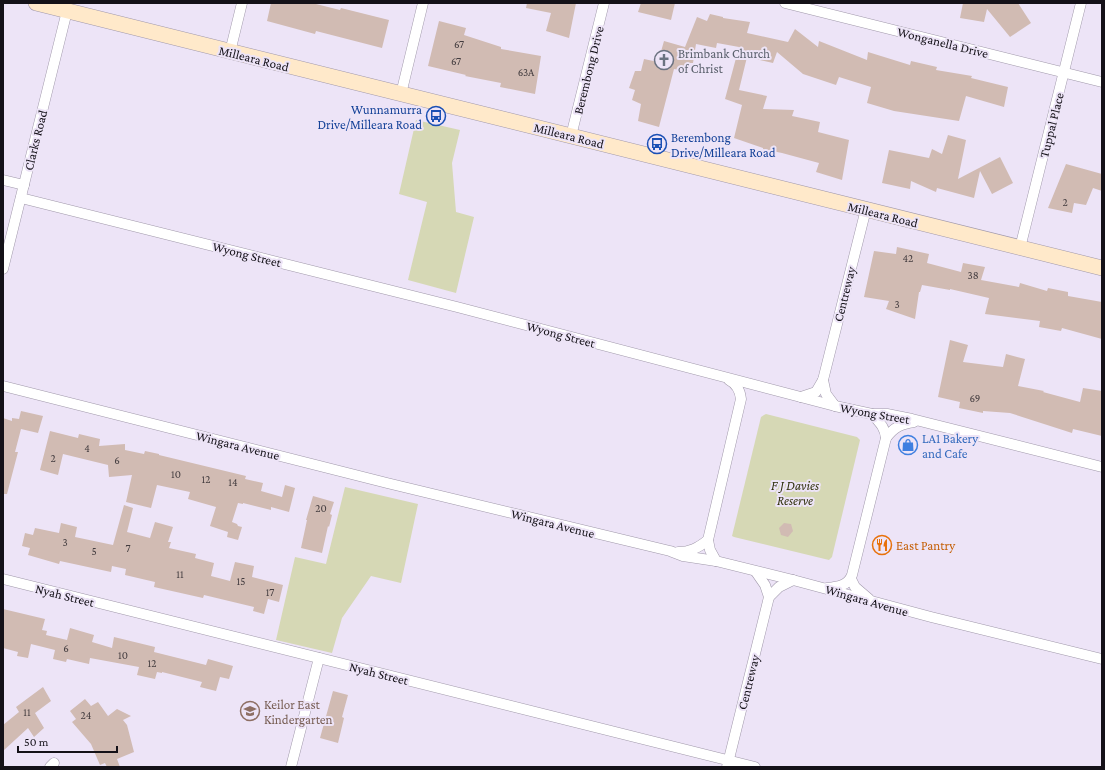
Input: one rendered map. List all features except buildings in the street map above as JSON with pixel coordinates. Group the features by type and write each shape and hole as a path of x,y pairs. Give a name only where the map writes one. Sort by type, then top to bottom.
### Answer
{"main road":[{"name":"Milleara Road","path":"36,3 1102,268"}],"street":[{"path":"230,52 242,3"},
{"path":"401,94 423,3"},
{"name":"Berembong Drive","path":"571,136 604,3"},
{"name":"Wonganella Drive","path":"784,3 1102,82"},
{"name":"Tuppal Place","path":"1020,248 1081,3"},
{"name":"Clarks Road","path":"3,269 68,11"},
{"path":"3,180 24,185"},
{"name":"Wyong Street","path":"21,198 457,307 835,406 872,414 886,414 918,421 1102,467"},
{"name":"Centreway","path":"801,397 816,392 823,380 866,209"},
{"path":"716,561 710,550 708,540 741,399 738,387 734,382 720,376"},
{"path":"823,380 826,394 835,406"},
{"name":"Wingara Avenue","path":"3,386 387,483 670,551 683,556 716,561 756,572 827,588 872,602 1102,659"},
{"path":"740,406 743,398 748,393 763,388"},
{"path":"827,588 844,585 851,579 886,438 885,431 872,414"},
{"path":"886,438 894,428 902,424 918,421"},
{"path":"670,551 688,552 698,548 708,540"},
{"path":"756,572 765,585 769,597 779,587 793,580"},
{"name":"Nyah Street","path":"3,579 319,658 728,764 755,767"},
{"path":"851,579 855,587 872,602"},
{"name":"Centreway","path":"728,764 769,597"},
{"path":"291,767 319,658"}],"green space":[{"path":"416,120 460,130 452,163 456,212 474,217 456,293 408,280 427,202 399,194"},
{"name":"F J Davies Reserve","path":"766,414 857,437 860,440 832,557 829,560 732,536 761,417"},
{"path":"345,487 418,504 401,583 371,576 342,618 332,653 276,640 295,557 326,564"}],"place":[{"name":"Brimbank Church of Christ","path":"664,60"},
{"name":"Wunnamurra Drive/Milleara Road","path":"436,116"},
{"name":"Berembong Drive/Milleara Road","path":"657,144"},
{"name":"LA1 Bakery and Cafe","path":"908,445"},
{"name":"East Pantry","path":"882,545"},
{"name":"Keilor East Kindergarten","path":"250,711"}]}
